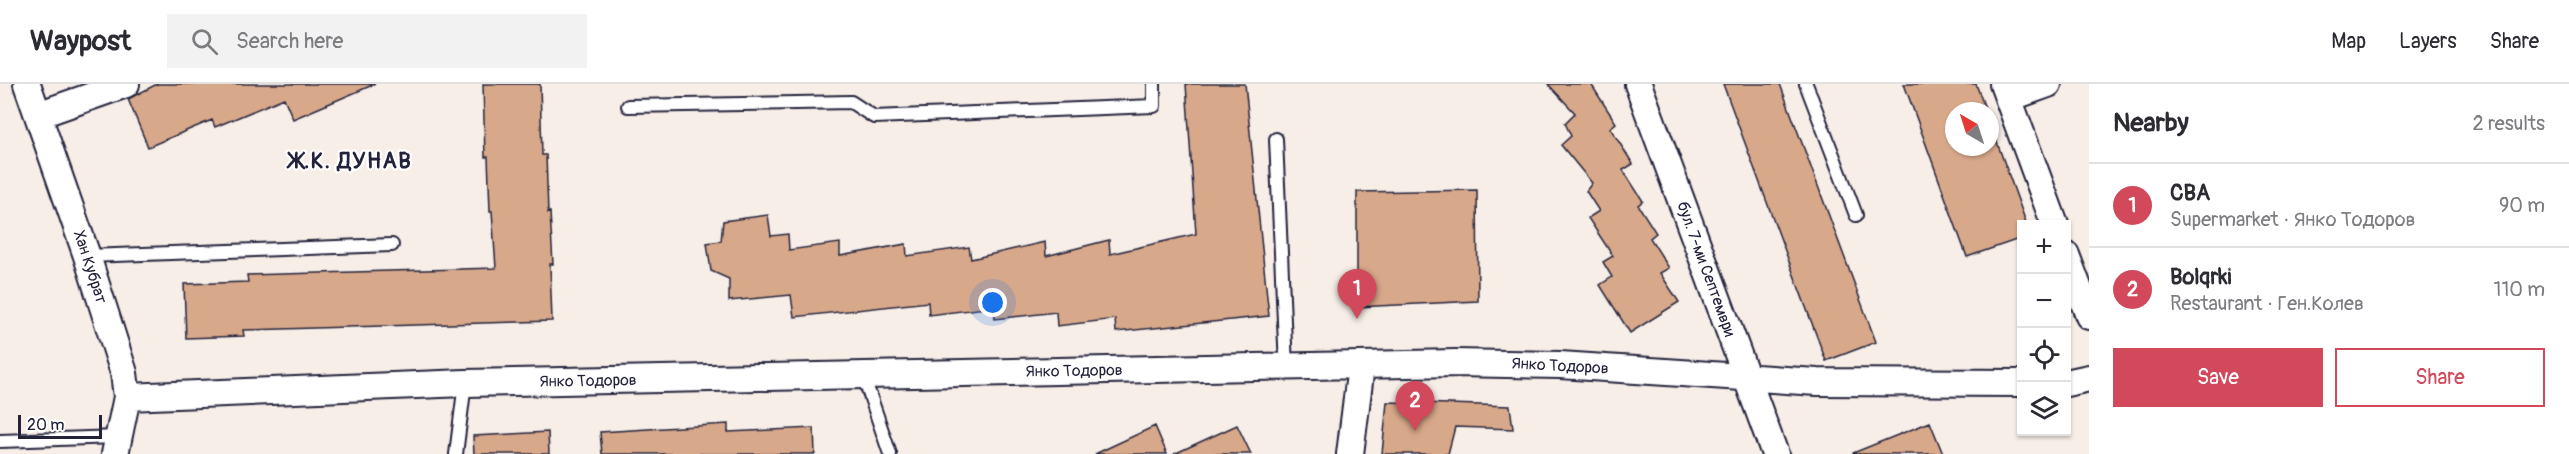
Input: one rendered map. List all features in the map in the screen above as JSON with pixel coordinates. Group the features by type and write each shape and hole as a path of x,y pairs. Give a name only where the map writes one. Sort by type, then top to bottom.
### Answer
{"street":[{"name":"Хан Кубрат","path":"27,84 87,256 124,373 127,397 117,446"},
{"path":"38,115 126,84"},
{"name":"бул. 7-ми Септември","path":"1638,84 1775,454"},
{"path":"2048,84 2006,91 2053,220"},
{"path":"2071,266 2089,316"},
{"name":"Янко Тодоров","path":"127,397 465,383 1455,363 1560,365 1817,382 2017,383"},
{"path":"1350,454 1361,366"},
{"path":"2071,383 2089,378"}],"lane":[{"path":"628,106 851,102 874,117 1154,106 1154,84"},
{"path":"1806,84 1856,214"},
{"path":"1276,139 1286,367"},
{"path":"87,256 392,245"},
{"path":"863,375 890,454"},
{"path":"456,454 465,383"},
{"path":"0,441 117,446"}],"building":[{"path":"157,84 375,84 293,119 284,98 215,127 212,120 148,147 128,99"},
{"path":"483,84 540,84 542,155 546,155 553,264 550,264 552,321 243,330 244,336 186,338 184,284 248,282 247,275 496,268 492,211 490,211 488,157 485,157"},
{"path":"1186,84 1245,84 1269,316 1116,332 1115,319 1057,326 1056,312 995,319 994,307 929,315 928,302 794,317 791,295 729,301 729,279 711,271 707,243 721,241 723,221 768,215 771,236 788,234 789,250 840,243 840,256 906,244 907,256 969,247 971,259 1045,242 1046,256 1109,240 1110,254 1196,234"},
{"path":"1548,84 1591,84 1616,123 1610,128 1633,164 1623,170 1643,201 1638,205 1656,233 1650,238 1669,268 1660,273 1679,302 1630,333 1600,285 1612,277 1603,262 1613,256 1588,218 1599,211 1586,191 1592,183 1561,145 1571,136 1565,123 1575,113"},
{"path":"1723,84 1780,84 1876,342 1826,361"},
{"path":"1904,84 1976,84 1983,102 1945,102 1945,156 1999,156 1999,148 2025,220 2017,220 2017,240 1967,257"},
{"path":"1477,190 1478,301 1357,307 1357,192"},
{"path":"1387,402 1510,406 1513,429 1455,427 1448,454 1382,454"},
{"path":"1930,422 1943,454 1853,454 1853,453"},
{"path":"728,424 728,432 814,428 815,454 602,454 600,432"},
{"path":"1237,425 1251,454 1174,454"},
{"path":"1155,426 1167,454 1095,454"},
{"path":"548,432 549,454 474,454 473,436"}],"place":[{"name":"CBA","path":"1357,319"},
{"name":"Bolqrki","path":"1415,431"}],"district":[{"name":"Ж.К. ДУНАВ","path":"351,161"}]}
